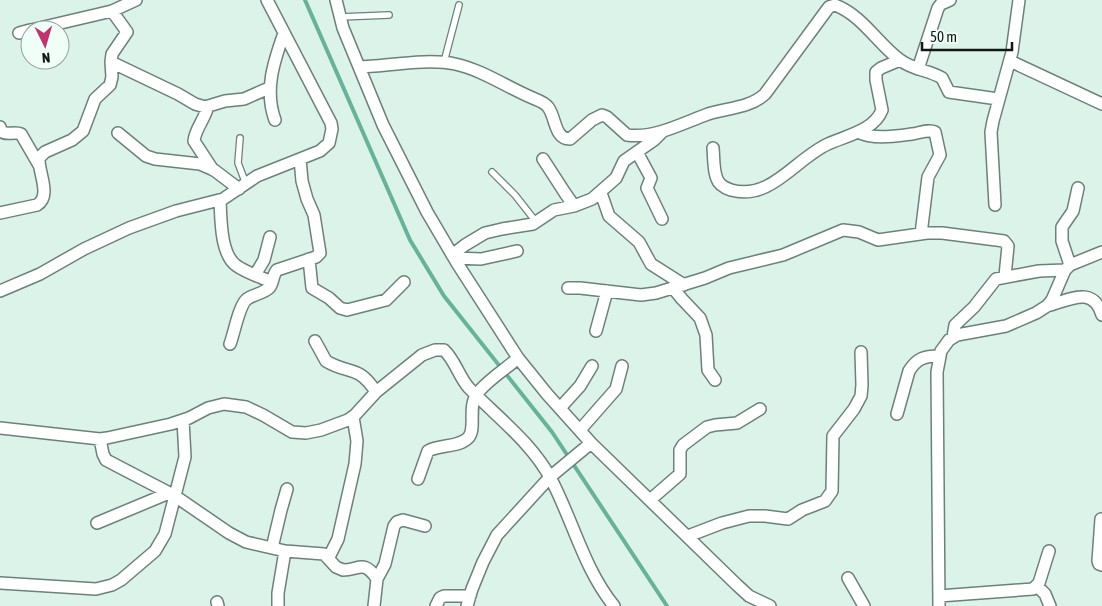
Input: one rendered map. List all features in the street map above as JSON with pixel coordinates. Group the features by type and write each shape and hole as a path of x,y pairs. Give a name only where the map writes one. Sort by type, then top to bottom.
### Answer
{"street":[{"path":"66,20 136,0"},
{"path":"0,291 40,274 84,249 128,228 176,211 220,200 257,176 300,159 325,147 329,143 332,129 331,123 267,0"},
{"path":"336,0 340,17 383,125 427,212 453,257 518,358 580,430 588,445 650,500 749,596 770,606"},
{"path":"918,69 938,8 941,4 950,0"},
{"path":"995,205 991,132 1016,33 1019,0"},
{"path":"0,214 37,205 41,202 44,194 39,158 41,155 72,140 83,131 95,99 110,85 112,77 111,62 114,50 127,32 116,6"},
{"path":"359,67 444,62 464,66 545,104 551,112 560,135 564,139 570,139 597,116 602,115 607,117 627,135 644,135 760,99 826,11 832,6 839,7 860,21 890,53 900,60 942,78 947,90 952,94 998,99"},
{"path":"274,120 269,88 274,60 284,33"},
{"path":"713,148 716,175 722,186 741,192 752,192 773,184 817,149 858,132 877,118 882,110 875,76 876,72 900,60"},
{"path":"1010,61 1102,104"},
{"path":"111,62 195,104 208,106 225,101 244,99 269,88"},
{"path":"208,106 194,141 214,170"},
{"path":"0,127 1,131 5,134 21,134 39,165"},
{"path":"453,257 476,238 490,231 538,223 554,210 574,206 592,199 616,178 624,161 654,140 663,130"},
{"path":"858,132 866,136 906,135 930,130 935,132 940,155 928,177 921,234"},
{"path":"118,133 146,156 155,159 200,164 242,186"},
{"path":"637,152 650,178 647,188 662,218"},
{"path":"230,344 244,302 269,288 273,275 277,270 319,256 320,250 314,215 307,200 302,181 300,159"},
{"path":"543,159 574,206"},
{"path":"1048,306 1067,268 1062,241 1062,227 1073,211 1078,188"},
{"path":"601,193 609,216 638,242 651,264 679,286 682,299 700,318 706,335 708,370 715,380"},
{"path":"220,200 223,237 227,255 235,266 272,282"},
{"path":"568,288 641,295 656,293 729,268 783,255 843,230 859,232 878,240 942,233 1004,241 1008,246 1005,276"},
{"path":"255,275 264,260 270,237"},
{"path":"453,257 481,259 517,251"},
{"path":"953,337 955,325 974,307 993,282 1005,276 1067,268 1102,252"},
{"path":"309,259 312,288 344,310 386,300 404,282"},
{"path":"596,331 608,291"},
{"path":"1049,551 1037,586 1033,589 939,601 937,372 939,356 943,346 953,337 1006,326 1048,306 1084,297 1100,302 1102,315"},
{"path":"315,340 326,361 362,374 376,392"},
{"path":"0,428 100,439 145,431 183,420 216,405 229,405 246,407 292,432 321,430 353,416 376,392 422,355 428,351 440,350 447,353 464,380 481,390 540,462 554,475 576,536 608,603"},
{"path":"688,536 722,523 749,516 788,519 802,510 825,502 832,491 833,436 854,409 860,396 862,385 861,352"},
{"path":"897,414 909,371 913,364 922,358 939,356"},
{"path":"418,480 428,451 460,443 470,436 472,428 471,406 481,390 518,358"},
{"path":"560,408 580,386 592,366"},
{"path":"580,430 616,390 622,366"},
{"path":"650,500 680,474 680,450 683,445 712,425 737,423 760,409"},
{"path":"329,557 338,539 355,464 357,440 353,416"},
{"path":"0,583 96,589 112,585 121,580 155,551 165,534 172,495 185,457 183,420"},
{"path":"100,439 106,460 172,495 236,538 253,544 286,551 323,554 329,557 340,570 359,566 369,570 377,579"},
{"path":"436,606 440,598 444,596 468,601 483,562 497,535 554,475 588,445"},
{"path":"272,548 280,510 287,489"},
{"path":"97,523 172,495"},
{"path":"1101,519 1098,561 1102,565"},
{"path":"374,606 377,579 383,571 394,526 397,522 403,520 425,526"},
{"path":"278,606 278,593 286,551"},
{"path":"848,578 864,606"},
{"path":"1037,586 1045,594 1050,606"}],"lane":[{"path":"444,62 460,5"},
{"path":"340,17 389,15"},
{"path":"240,138 238,163 242,186"},
{"path":"492,172 515,195 538,223"}],"waterway":[{"path":"305,0 410,240 444,296 552,432 667,606"}]}
